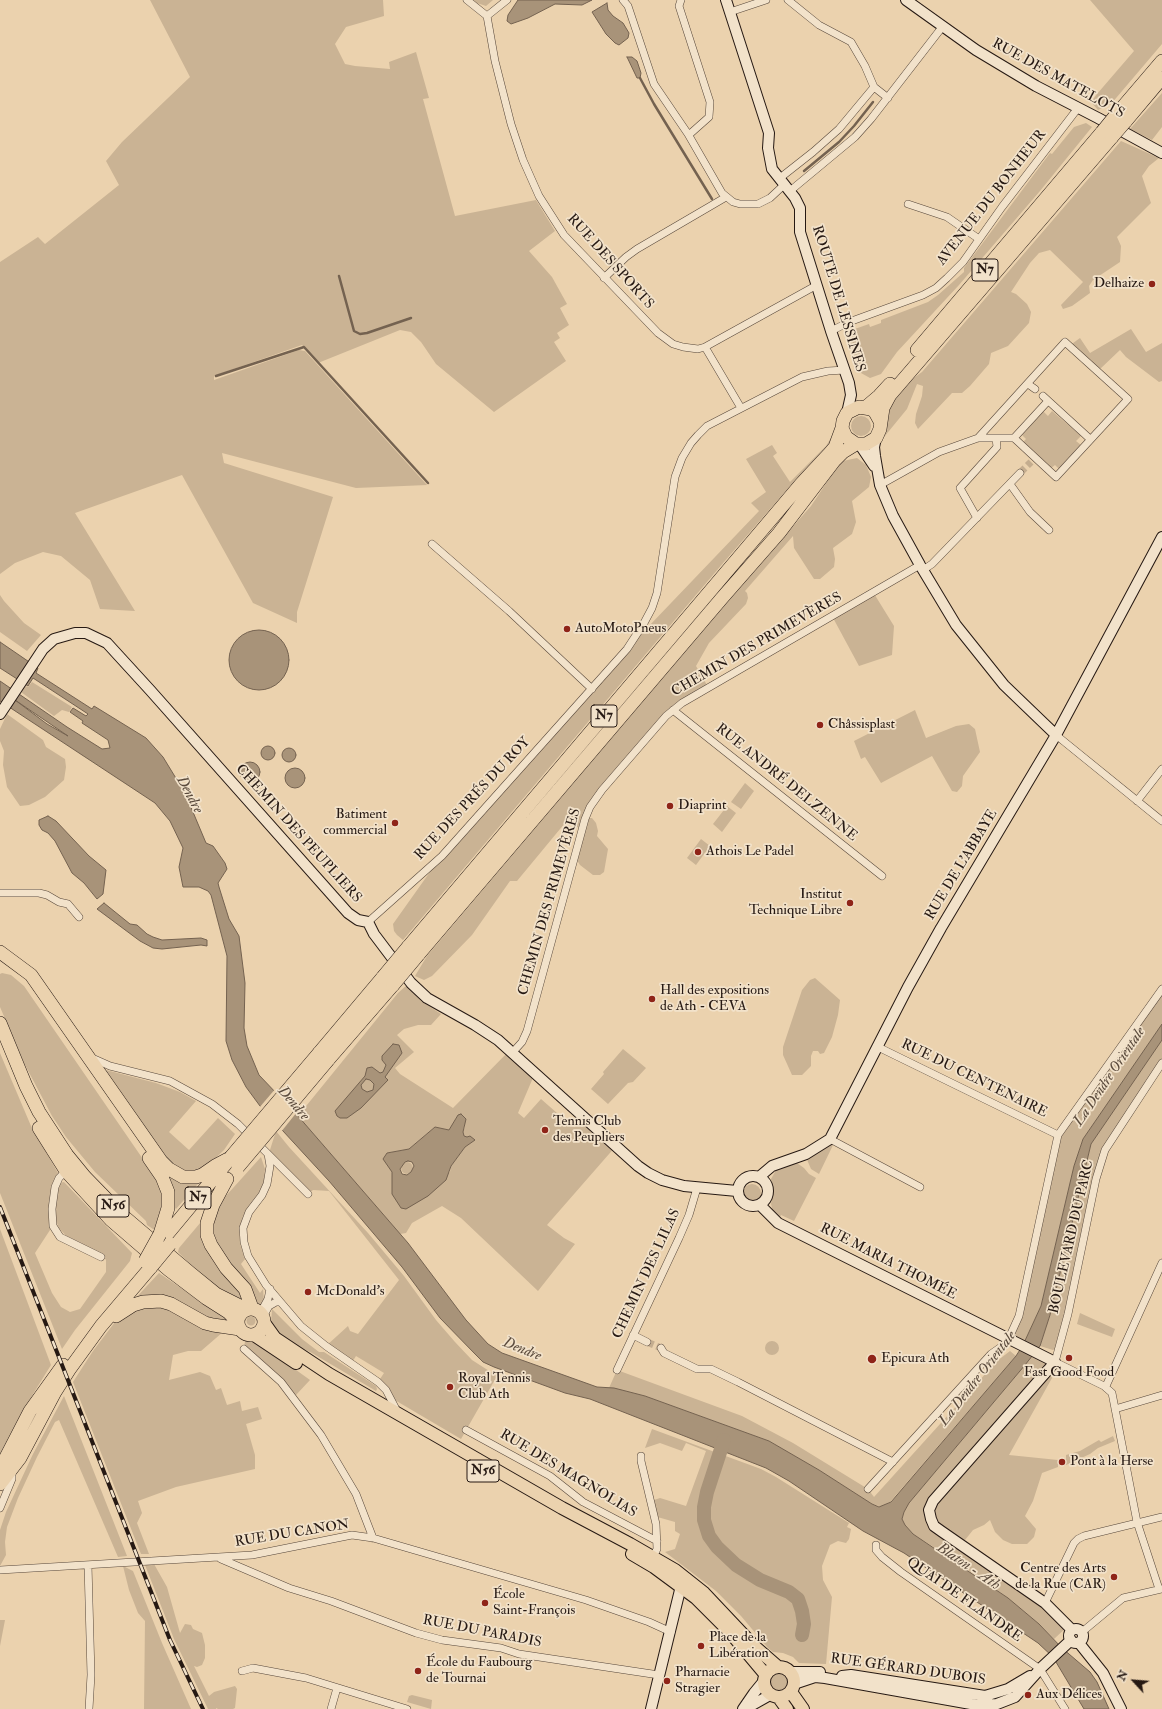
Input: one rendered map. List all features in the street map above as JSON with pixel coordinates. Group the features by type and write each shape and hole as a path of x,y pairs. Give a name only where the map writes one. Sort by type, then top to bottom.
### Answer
{"highway":[{"name":"N7","path":"1120,119 1162,61"},
{"name":"N7","path":"865,407 886,388 1120,119 1162,78"},
{"name":"N7","path":"880,421 883,408 890,395 1107,134"},
{"path":"865,407 875,412 880,421 880,429 876,438 866,444 858,444 846,438 842,428 843,421 847,413 853,408 865,407"},
{"name":"N7","path":"0,1484 6,1470 20,1458 55,1392 165,1239 220,1172 234,1162 388,981 801,484 835,447 842,428"},
{"name":"N7","path":"413,951 774,539 802,505 834,461 843,452 858,444"},
{"path":"0,952 31,975 160,1161 169,1169 183,1176 196,1177 202,1175 215,1166 234,1162"},
{"path":"0,967 8,967 15,970 28,980 162,1177 168,1192 169,1202 166,1218 165,1239"},
{"name":"N56","path":"0,1023 26,1086 39,1112 67,1154 85,1177 122,1215 216,1294 258,1314"},
{"name":"N56","path":"0,1038 32,1113 52,1150 66,1171 111,1220 169,1270 206,1298 228,1312 239,1326 249,1335 254,1335"},
{"name":"N7","path":"165,1239 227,1179 234,1162"},
{"path":"227,1179 213,1205 207,1223 207,1235 226,1268 245,1289 258,1314 261,1331 254,1335"},
{"path":"6,1470 20,1428 40,1396 103,1311 148,1264"},
{"path":"101,1326 133,1304 151,1301 171,1304 213,1325 239,1326 240,1314 258,1314"}],"main road":[{"name":"N56","path":"258,1314 275,1338 296,1353 398,1415 562,1508 653,1557 691,1581 754,1646 778,1666"},
{"name":"N56","path":"254,1335 325,1381 557,1514 640,1558 696,1598 729,1631 764,1678"},
{"path":"787,1709 775,1696 765,1689 764,1678 773,1668 778,1666 783,1667 792,1683 803,1709"},
{"path":"775,1696 786,1696 792,1683"}],"street":[{"path":"467,0 487,16 507,0"},
{"path":"622,0 628,6 654,84 688,134 717,186 726,197 733,202 740,204 758,204 770,198 785,185 852,140 890,95 943,26"},
{"path":"681,0 679,6 710,102 709,117 688,134"},
{"name":"ROUTE DE LESSINES","path":"726,0 769,133 770,162 772,169 785,185 800,208 800,232 849,383 851,395 847,413"},
{"path":"730,12 766,0"},
{"path":"788,0 819,25 851,42 866,66 874,87 890,95"},
{"name":"RUE DES MATELOTS","path":"906,0 976,50 1009,70 1162,153"},
{"name":"RUE DES SPORTS","path":"487,16 495,61 511,124 523,160 539,196 564,235 604,278 666,340 683,347 698,349 705,347 817,286"},
{"path":"785,185 813,152 839,129 874,87"},
{"name":"AVENUE DU BONHEUR","path":"831,331 849,322 923,295 936,288 963,262 1002,206 1078,108"},
{"path":"604,278 637,248 726,197"},
{"path":"908,204 947,217 979,240"},
{"path":"880,485 939,452 978,438 1014,438 1033,460 1056,477 1128,399 1065,342 978,438"},
{"path":"705,347 741,408"},
{"name":"RUE DES PRÉS DU ROY","path":"368,922 442,856 627,649 652,608 658,585 675,481 686,451 698,435 707,426 802,377 828,371 844,370"},
{"name":"ROUTE DE LESSINES","path":"849,383 865,407"},
{"path":"1028,384 1035,389"},
{"path":"1014,438 1045,399 1090,439"},
{"path":"876,438 874,447 876,469 880,485 893,516 921,568 956,625 1004,685 1056,735 1162,821"},
{"path":"977,518 960,488 997,447 996,438"},
{"path":"858,444 876,469"},
{"name":"CHEMIN DES PRIMEVÈRES","path":"512,1053 522,1042 527,1031 590,807 607,784 662,721 692,696 921,568 932,564 1020,473"},
{"path":"1010,484 1030,512 1049,530"},
{"name":"RUE DE L'ABBAYE","path":"830,1139 908,987 941,928 1056,735 1162,537"},
{"path":"432,544 509,611 592,689"},
{"name":"CHEMIN DES PEUPLIERS","path":"0,714 43,649 54,639 75,633 86,633 107,643 348,913 358,920 368,922"},
{"name":"RUE ANDRÉ DELZENNE","path":"674,710 882,876"},
{"path":"1137,801 1162,769"},
{"path":"0,893 39,893 47,895 59,902 68,904 78,917"},
{"path":"368,922 379,940 411,983 427,998 482,1029 512,1053 641,1168 662,1180 697,1188 737,1191"},
{"path":"868,1489 991,1354 1011,1340 1019,1316 1058,1135 1162,989"},
{"name":"RUE DU CENTENAIRE","path":"878,1047 1058,1135"},
{"path":"88,1056 110,1066 170,1080 212,1104 238,1124 308,1194"},
{"name":"BOULEVARD DU PARC","path":"1051,1360 1068,1314 1096,1179 1105,1150 1162,1063"},
{"path":"759,1178 772,1166 806,1154 830,1139 920,1187"},
{"path":"268,1154 270,1166 267,1184 262,1195 246,1216 243,1228 243,1237 248,1256 280,1302 306,1331 378,1382 386,1390 398,1415"},
{"path":"66,1171 59,1178 55,1187 52,1209 53,1226 60,1237 102,1257"},
{"path":"754,1176 759,1178 766,1184 768,1193 764,1202 760,1205 746,1205 739,1198 737,1191 738,1187 744,1179 754,1176"},
{"name":"CHEMIN DES LILAS","path":"617,1370 680,1238 697,1188"},
{"name":"RUE MARIA THOMÉE","path":"760,1205 778,1223 1051,1360"},
{"path":"1106,1386 1162,1263"},
{"path":"258,1314 268,1299 270,1289"},
{"path":"258,1314 276,1302 280,1302"},
{"path":"633,1335 647,1342"},
{"path":"661,1348 664,1353 697,1369 711,1369 738,1382 893,1462"},
{"path":"244,1349 281,1382 322,1435 356,1494 373,1538"},
{"path":"1072,1640 1083,1638 1082,1632 1122,1598 1160,1589 1137,1522 1113,1396 1106,1386 1051,1360 933,1501 929,1510 930,1519 934,1526 940,1531 1045,1603 1072,1640 1103,1674 1122,1709"},
{"path":"1115,1409 1162,1395"},
{"name":"RUE DES MAGNOLIAS","path":"466,1430 550,1476 583,1502 657,1541"},
{"path":"641,1456 641,1462 656,1524 657,1549 653,1557"},
{"path":"0,1508 12,1479 6,1470"},
{"path":"1045,1603 1074,1543 1078,1539 1084,1536 1137,1522 1162,1517"},
{"name":"RUE DU CANON","path":"0,1570 217,1558 268,1553 352,1535 373,1538 594,1602 649,1622 671,1632"},
{"name":"QUAI DE FLANDRE","path":"876,1547 882,1557 901,1572 1043,1666"},
{"name":"RUE DU PARADIS","path":"217,1558 289,1588 416,1633 442,1640 501,1648 519,1654 659,1675"},
{"path":"88,1565 91,1675 89,1709"},
{"path":"651,1709 677,1608 681,1586 683,1584 687,1584 721,1611"},
{"path":"677,1608 688,1598 696,1598"},
{"name":"RUE GÉRARD DUBOIS","path":"792,1683 816,1672 851,1675 985,1696 1008,1689 1043,1666 1072,1640"},
{"path":"1043,1666 1065,1709"},
{"path":"242,1671 253,1668 306,1678 407,1709"},
{"path":"744,1709 764,1678"},
{"path":"331,1709 337,1688"},
{"path":"744,1709 775,1696"}],"shaded area":[{"path":"150,0 383,0 384,16 346,27 335,44 345,64 355,66 390,69 389,62 416,52 429,98 423,99 455,216 536,200 555,231 529,251 552,277 567,304 560,308 569,325 557,333 560,338 554,342 566,361 494,412 436,364 421,342 411,332 400,330 318,363 302,345 214,376 214,380 299,350 305,351 427,485 356,488 222,453 224,463 333,497 297,612 297,623 253,603 182,475 75,513 135,611 100,609 90,580 61,556 43,552 15,563 0,574 0,262 38,237 45,244 119,185 106,161 122,142 190,77"},
{"path":"474,0 493,0 486,6 477,3"},
{"path":"518,0 592,0 582,5 555,4 528,18 511,24 507,21 508,15"},
{"path":"1090,0 1162,0 1162,44 1111,104 1098,110 1091,102 1134,51"},
{"path":"607,3 608,10 613,16 623,23 629,33 628,38 619,45 606,34 592,12"},
{"path":"627,57 632,57 637,61 641,73 640,78 637,78"},
{"path":"1162,93 1162,127 1152,140 1130,129"},
{"path":"1086,123 1092,127 1040,191 959,285 897,352 881,374 870,378 861,373 847,338 849,331 869,324 870,327 881,323 881,320 928,302 938,295 964,272 964,268 1050,153 1052,154 1074,127"},
{"path":"1121,141 1159,158 1149,166 1142,176 1151,203 1117,237 1121,246 1120,262 1093,280 1089,286 1090,293 1072,306 1063,309 1061,305 1083,282 1050,250 1039,253 1030,263 1011,292 1016,294 1027,304 1031,312 1029,323 1008,346 991,353 989,364 970,386 962,393 952,393 918,429 915,423 916,414 922,396 923,386 917,384 907,409 880,442 885,415 904,385 922,372"},
{"path":"1131,329 1146,352 1162,343 1162,381 1159,382 1126,357 1120,350 1099,370 1069,346 1080,338 1090,353"},
{"path":"1043,411 1048,416 1052,411 1081,436 1076,441 1081,445 1059,469 1055,465 1050,469 1022,443 1026,439 1022,435"},
{"path":"861,416 868,419 871,426 868,433 861,436 854,433 851,426 854,419"},
{"path":"834,433 834,437 816,463 796,479 724,562 403,940 397,935 394,931 393,924 442,855 627,649 759,511 751,503 766,492 746,459 772,445 777,453 773,456 790,482 826,446"},
{"path":"857,458 866,465 871,477 869,487 852,501 856,522 852,534 833,548 835,559 834,567 820,579 814,579 794,548 793,536 745,591 748,598 746,604 709,643 696,666 708,687 682,703 602,790 588,818 592,818 596,823 598,831 597,836 608,849 604,872 600,875 593,875 580,865 575,857 583,829 565,823 517,881 510,881 472,935 432,976 424,980 415,976 427,956 738,589 811,506 837,467 843,461"},
{"path":"873,592 894,626 892,655 859,666 832,616"},
{"path":"0,595 24,623 41,635 27,651 0,632"},
{"path":"259,630 276,635 284,643 289,660 284,677 276,685 259,690 242,685 234,677 229,660 234,643 242,635"},
{"path":"0,642 38,668 36,673 92,709 94,706 146,738 163,757 185,793 206,843 213,846 225,863 227,869 218,883 229,919 239,936 245,983 244,1028 247,1046 259,1075 298,1116 408,1243 466,1320 488,1344 502,1353 597,1387 614,1388 645,1396 769,1441 879,1507 891,1502 1016,1356 1023,1345 1041,1306 1074,1166 1083,1139 1162,1024 1162,1040 1091,1144 1050,1315 1040,1346 909,1503 902,1519 913,1534 1008,1598 1039,1624 1062,1648 1090,1672 1097,1682 1109,1709 1084,1709 1053,1657 1038,1643 904,1553 863,1531 789,1481 766,1468 590,1399 565,1393 483,1362 440,1318 402,1267 329,1181 260,1106 246,1087 232,1060 226,1041 227,956 211,895 208,891 199,887 183,887 179,867 183,848 170,821 155,803 0,701 0,681 102,749 110,748 108,740 82,723 83,721 70,712 73,708 86,716 88,714 33,678 28,686 0,668","holes":["15,700 68,736 47,724"]},
{"path":"32,682 72,707 69,712 62,710 54,716 21,692 25,686 28,687"},
{"path":"915,710 926,738 956,726 969,724 975,729 980,752 963,776 962,786 957,792 952,791 932,756 881,783 865,757 861,759 854,741"},
{"path":"7,714 43,740 46,747 65,759 66,767 64,780 45,797 29,805 20,806 7,787 3,765 4,751 0,741 0,729"},
{"path":"265,746 271,746 275,750 275,756 271,760 265,760 261,756 261,750"},
{"path":"286,748 292,748 296,752 296,758 292,762 286,762 282,758 282,752"},
{"path":"246,762 254,762 260,768 260,776 254,782 246,782 240,776 240,768"},
{"path":"291,768 299,768 305,774 305,782 299,788 291,788 285,782 285,774"},
{"name":"Athois Le Padel","path":"745,783 754,791 741,809 731,802"},
{"name":"Athois Le Padel","path":"727,806 736,813 722,832 713,824"},
{"path":"48,816 56,821 89,856 106,870 103,894 97,899 84,883 72,873 55,841 48,833 42,830 39,825 39,820"},
{"name":"Athois Le Padel","path":"701,839 710,846 696,865 687,858"},
{"path":"104,903 130,924 137,925 153,937 162,940 201,938 207,940 207,946 201,945 162,949 153,948 140,941 97,909"},
{"path":"0,974 11,975 24,986 158,1181 165,1203 156,1231 147,1225 146,1221 95,1172 66,1137 52,1116 24,1063 0,1007"},
{"path":"815,978 840,1000 838,1015 832,1037 824,1053 820,1054 818,1051 813,1051 811,1056 811,1066 802,1075 792,1075 783,1055 783,1047 802,990 810,980"},
{"path":"407,985 421,1001 441,1014 431,1025 418,1025 404,1029 397,1035 414,1052 395,1068 400,1074 453,1108 510,1050 535,1073 518,1113 524,1118 541,1099 573,1127 584,1117 616,1146 547,1225 564,1238 575,1244 538,1291 461,1218 442,1206 412,1223 406,1233 400,1234 298,1116 398,993","holes":["456,1118 465,1126 463,1132 464,1136 474,1140 465,1147 451,1166 450,1172 392,1194 393,1177 387,1153 409,1149 435,1127 449,1130"]},
{"path":"1162,989 1162,1024 1083,1139 1074,1167 1041,1306 1023,1345 1009,1338 1016,1324 1058,1135"},
{"path":"1162,1040 1162,1059 1103,1149 1057,1348 1053,1350 1040,1346 1050,1315 1091,1144"},
{"path":"393,1044 399,1045 402,1053 385,1077 388,1080 361,1108 347,1118 340,1118 337,1116 335,1111 365,1076 367,1068 372,1067 380,1073 383,1072 386,1065 382,1060 382,1056","holes":["366,1079 370,1080 374,1084 373,1090 367,1092 362,1089 361,1085"]},
{"path":"623,1049 646,1068 633,1082 628,1083 608,1104 591,1089 604,1074 603,1072"},
{"path":"0,1053 31,1126 58,1173 53,1186 50,1230 35,1253 52,1293 61,1307 70,1312 80,1309 106,1272 106,1260 101,1254 69,1239 59,1228 56,1221 54,1207 60,1183 64,1182 132,1253 130,1261 75,1330 62,1349 0,1193"},
{"path":"106,1070 156,1083 180,1092 196,1101 169,1132 189,1150 218,1118 235,1134 224,1150 203,1170 191,1173 173,1167"},
{"path":"461,1114 466,1119 463,1132 464,1136 470,1136 475,1140 465,1147 451,1166 446,1180 428,1196 406,1209 401,1208 392,1194 392,1172 383,1159 387,1153 409,1149 435,1127 449,1130 458,1115","holes":["405,1162 412,1162 414,1166 411,1172 407,1175 402,1174 400,1169"]},
{"path":"276,1131 368,1233 404,1276 436,1320 455,1342 472,1360 497,1376 461,1439 388,1396 378,1382 384,1373 356,1356 351,1364 326,1346 348,1326 350,1331 358,1334 399,1280 329,1191 313,1190 308,1194 269,1153"},
{"path":"830,1139 834,1143 819,1174 811,1169 805,1155"},
{"path":"261,1157 265,1169 263,1189 243,1216 239,1234 245,1259 241,1264 260,1293 263,1289 264,1301 261,1306 246,1283 216,1245 212,1226 218,1208 224,1198"},
{"path":"405,1162 409,1162 413,1168 409,1174 405,1174 401,1170 401,1166"},
{"path":"797,1163 816,1178 794,1221 781,1215 779,1219 773,1212 771,1204 773,1194 771,1179 776,1170"},
{"path":"166,1175 197,1182 198,1184 176,1209 174,1207"},
{"path":"748,1184 756,1184 761,1189 759,1200 756,1202 748,1202 743,1197 743,1189"},
{"path":"206,1216 204,1228 248,1304 220,1289 200,1274 178,1252 179,1248"},
{"path":"0,1229 51,1365 33,1394 0,1456"},
{"path":"159,1273 232,1321 222,1325 172,1301 132,1302"},
{"path":"138,1307 164,1307 223,1332 201,1351 188,1351 173,1355 169,1380 200,1372 210,1376 216,1390 221,1388 227,1405 240,1401 242,1411 258,1407 262,1419 246,1424 255,1455 255,1469 176,1487 138,1501 142,1513 137,1523 149,1554 141,1554 73,1382 93,1351 115,1322"},
{"path":"272,1309 302,1339 319,1352 324,1352 376,1386 376,1391 281,1335 271,1323"},
{"path":"1080,1313 1115,1329 1112,1337 1077,1324"},
{"path":"251,1316 256,1321 251,1326 246,1321"},
{"path":"253,1339 310,1380 296,1395 244,1349 245,1341"},
{"path":"772,1341 777,1343 779,1348 777,1353 772,1355 767,1353 765,1348 767,1343"},
{"path":"1010,1351 1016,1356 890,1502 882,1507 872,1504 819,1470 769,1441 645,1396 609,1388 617,1370 742,1416 793,1443 868,1489 874,1497 997,1361"},
{"path":"1034,1351 1054,1361 1049,1372 1052,1378 1009,1455 1058,1460 1058,1467 1042,1473 1033,1501 1025,1516 1036,1529 1034,1537 1027,1544 1012,1544 1003,1540 995,1532 990,1520 984,1525 973,1530 965,1540 957,1543 1068,1626 1054,1639 1039,1624 1008,1598 954,1560 913,1534 902,1519 909,1503 1025,1365"},
{"path":"64,1396 127,1556 118,1557 59,1420 55,1422 18,1498 7,1527 5,1542 6,1555 0,1566 0,1530 6,1512 33,1454"},
{"path":"652,1429 761,1469 849,1523 847,1527 851,1529 849,1539 846,1543 838,1541 830,1545 822,1566 823,1580 832,1597 826,1664 799,1663 793,1657 783,1653 773,1652 716,1591 665,1552 675,1549 680,1534 675,1531 675,1522 654,1516 651,1501 660,1498 686,1506 706,1451 686,1443 682,1451 660,1443 645,1448"},
{"path":"1113,1436 1115,1441 1066,1465 1066,1455 1080,1451 1099,1440 1101,1442"},
{"path":"154,1564 167,1587 180,1633 185,1624 191,1625 193,1629 202,1633 205,1645 205,1658 202,1665 197,1667 194,1666 209,1696 214,1692 235,1686 237,1689 235,1708 208,1709 174,1639 145,1565"},
{"path":"123,1566 133,1571 191,1709 144,1709 145,1621 138,1613 129,1590"},
{"path":"0,1620 5,1620 0,1646"},
{"path":"778,1671 786,1674 789,1682 786,1690 778,1693 770,1690 767,1682 770,1674"},
{"path":"412,1695 432,1700 431,1709 407,1702 409,1696"}],"pier":[{"path":"276,1088 297,1112 281,1132 259,1108"}],"waterway":[{"path":"640,78 654,104 712,199"},
{"path":"804,171 839,142 873,102"},
{"path":"339,276 354,331 360,334 367,333 411,318"},
{"path":"216,376 304,347 428,483"},
{"path":"724,1440 707,1492 704,1507 704,1520 709,1536 717,1547 736,1565 760,1580 789,1592 798,1599 804,1624 802,1635"}],"tunnel":[{"path":"1020,473 1031,462"},
{"path":"647,1342 661,1348"}],"railway":[{"path":"0,1207 170,1640 203,1709"}],"place":[{"name":"Delhaize","path":"1152,284"},
{"name":"AutoMotoPneus","path":"567,629"},
{"name":"Châssisplast","path":"820,725"},
{"name":"Diaprint","path":"670,806"},
{"name":"Batiment commercial","path":"395,823"},
{"name":"Athois Le Padel","path":"698,852"},
{"name":"Institut Technique Libre","path":"850,903"},
{"name":"Hall des expositions de Ath - CEVA","path":"652,999"},
{"name":"Tennis Club des Peupliers","path":"545,1130"},
{"name":"McDonald's","path":"308,1292"},
{"name":"Fast Good Food","path":"1069,1358"},
{"name":"Epicura Ath","path":"872,1359"},
{"name":"Royal Tennis Club Ath","path":"450,1387"},
{"name":"Pont à la Herse","path":"1062,1462"},
{"name":"Centre des Arts de la Rue (CAR)","path":"1114,1577"},
{"name":"École Saint-François","path":"485,1603"},
{"name":"Place de la Libération","path":"701,1646"},
{"name":"École du Faubourg de Tournai","path":"418,1671"},
{"name":"Pharnacie Stragier","path":"667,1681"},
{"name":"Aux Délices","path":"1028,1695"}],"water label":[{"name":"Dendre","path":"189,795"},
{"name":"La Dendre Orientale","path":"1110,1077"},
{"name":"Dendre","path":"293,1104"},
{"name":"Dendre","path":"522,1350"},
{"name":"La Dendre Orientale","path":"978,1379"},
{"name":"Blaton - Ath","path":"968,1567"}]}
